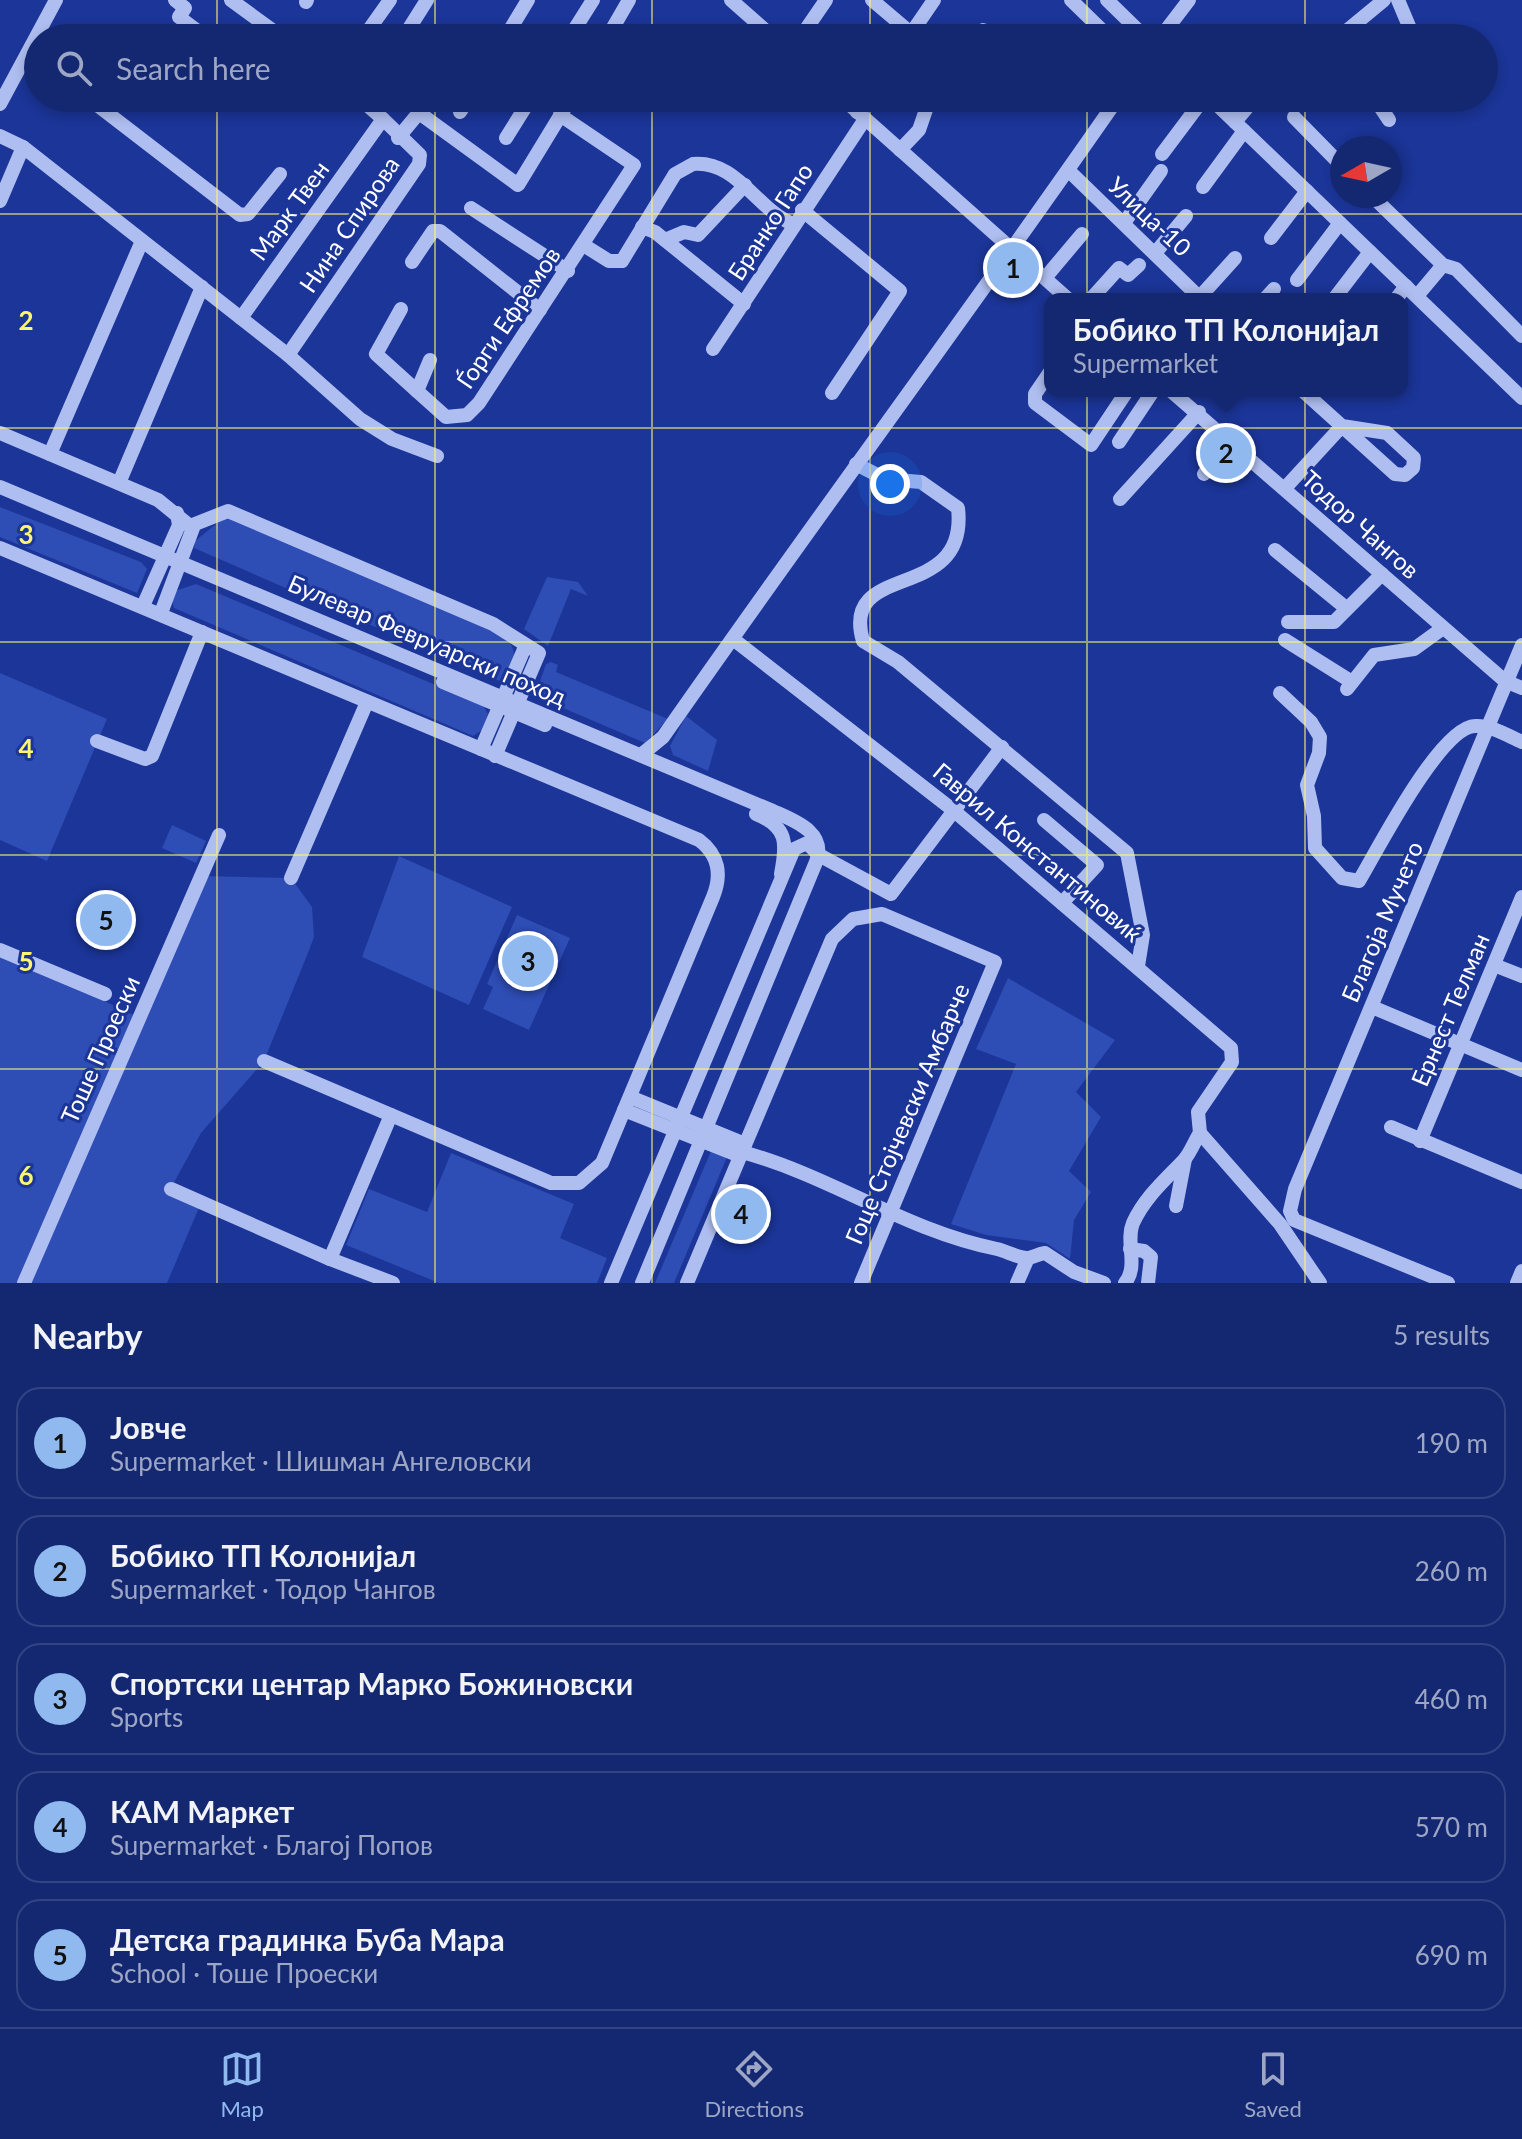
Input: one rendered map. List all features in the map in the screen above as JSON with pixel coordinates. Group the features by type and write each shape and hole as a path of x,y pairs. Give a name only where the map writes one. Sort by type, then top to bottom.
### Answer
{"street":[{"path":"46,24 56,0"},
{"path":"175,0 185,8 179,17 188,24"},
{"path":"231,0 264,24"},
{"path":"373,24 390,0"},
{"path":"412,24 427,0"},
{"path":"513,24 528,0"},
{"path":"578,24 593,0"},
{"path":"615,24 629,0"},
{"path":"731,0 758,24"},
{"path":"810,24 826,0"},
{"path":"872,0 897,24"},
{"path":"918,24 934,0"},
{"path":"1071,0 1096,24"},
{"path":"1107,0 1132,24"},
{"path":"1171,24 1189,0"},
{"path":"1355,24 1384,0"},
{"path":"1398,0 1408,24"},
{"path":"0,104 24,67"},
{"path":"106,112 240,215 248,214 280,174"},
{"path":"369,112 379,125 398,138"},
{"path":"506,138 522,112"},
{"name":"Нина Спирова","path":"288,355 419,164 420,155 398,138 417,115 422,115 518,185 562,112"},
{"path":"858,112 1061,293"},
{"name":"Бранко Гапо","path":"713,349 862,112"},
{"path":"900,150 919,130 925,112"},
{"path":"641,755 663,737 856,464 1013,250 1108,112"},
{"path":"1162,154 1196,112"},
{"path":"1223,112 1522,398"},
{"path":"1203,187 1247,112"},
{"path":"1384,112 1389,120"},
{"name":"Ѓорги Ефремов","path":"430,360 417,391 446,417 467,415 479,403 585,246 634,165 560,115"},
{"path":"1294,117 1330,154"},
{"name":"Марк Твен","path":"241,318 379,125"},
{"path":"0,136 23,147 202,287 288,355 360,419 392,439 437,456"},
{"path":"0,201 23,147"},
{"name":"Ѓорги Ефремов","path":"585,246 609,261 620,262 675,174 693,164 717,168 745,185 775,216 793,224"},
{"name":"Улица-10","path":"1068,170 1156,252 1194,293"},
{"path":"1124,223 1161,171"},
{"path":"665,240 684,232 698,235 745,185"},
{"path":"1271,238 1307,191"},
{"path":"471,208 568,271"},
{"path":"1384,208 1443,265 1456,269 1522,336"},
{"path":"802,210 900,291 832,393"},
{"path":"1156,252 1186,216"},
{"path":"1297,280 1340,223"},
{"path":"642,227 665,240 744,304"},
{"path":"412,262 433,231 438,230 540,310"},
{"path":"1045,278 1082,234"},
{"path":"50,454 142,241"},
{"path":"1339,293 1370,252"},
{"path":"1204,293 1235,258"},
{"path":"1096,293 1119,268 1128,275 1139,265"},
{"path":"1408,293 1443,265"},
{"path":"119,483 202,287"},
{"path":"401,309 376,354 417,391"},
{"path":"1044,381 1033,398 1035,403 1091,445 1096,442 1123,397"},
{"path":"1119,442 1149,397"},
{"name":"Тодор Чангов","path":"1179,397 1286,487 1505,681 1522,688"},
{"path":"1310,397 1395,474 1405,475 1413,468 1414,458 1387,433 1342,426"},
{"path":"1120,499 1199,412"},
{"path":"1286,487 1342,426"},
{"path":"0,433 158,500 193,528"},
{"path":"1204,474 1228,437"},
{"path":"856,464 885,479 910,480 930,486 958,508 960,523 958,536 940,564 912,580 878,591 865,602 858,625 863,641 898,662 1130,857 1143,935 1138,966"},
{"name":"Булевар Февруарски поход","path":"0,487 180,567 796,821 814,836 819,855"},
{"name":"Булевар Февруарски поход","path":"0,496 164,560"},
{"path":"161,613 193,528 228,511 499,627 525,647 539,653 481,749"},
{"path":"143,606 179,525 177,513"},
{"path":"0,548 699,840 716,862 719,883 602,1163 587,1179 570,1185 551,1183 264,1061"},
{"path":"1275,550 1346,608"},
{"path":"1288,622 1334,622 1382,574"},
{"path":"1285,640 1349,686 1370,654 1403,653 1443,628"},
{"path":"97,741 145,759 152,756 202,632"},
{"name":"Гаврил Константиновиќ","path":"733,639 953,810 1138,966 1234,1053 1232,1062 1198,1112 1200,1133"},
{"name":"Благоја Мучето","path":"1448,1283 1290,1217 1295,1189 1522,645"},
{"path":"495,756 525,647"},
{"path":"1280,693 1311,722 1320,737 1319,753 1307,785 1314,816 1315,848 1342,878 1359,881 1410,796 1449,741 1467,728 1488,728 1522,742"},
{"path":"291,878 367,702"},
{"name":"Булевар Февруарски поход","path":"510,704 769,819 786,840 781,874"},
{"path":"663,737 666,766"},
{"path":"611,1283 781,874 800,845 807,843 819,855 891,894 1002,747"},
{"path":"1044,820 1097,865 1062,903"},
{"name":"Тоше Проески","path":"24,1283 219,835"},
{"path":"642,1283 819,855"},
{"name":"Ернест Телман","path":"1420,1141 1522,897"},
{"name":"Гоце Стојчевски Амбарче","path":"742,1151 832,939 853,919 882,914 995,962 861,1283"},
{"path":"0,950 105,994"},
{"path":"1494,965 1522,976"},
{"path":"1372,1007 1522,1070"},
{"path":"627,1104 818,1179 927,1231 1028,1258 1045,1253 1084,1277 1104,1283"},
{"path":"330,1259 391,1115"},
{"path":"1391,1127 1522,1182"},
{"path":"1125,1283 1131,1275 1130,1249 1136,1218 1163,1180 1185,1159 1200,1133 1280,1224 1320,1283"},
{"path":"687,1283 742,1151"},
{"path":"1176,1206 1185,1159"},
{"path":"171,1189 330,1259 393,1283"},
{"path":"1130,1249 1144,1251 1151,1257 1148,1283"},
{"path":"1017,1283 1028,1258"},
{"path":"1517,1283 1522,1271"}],"shaded area":[{"path":"0,507 141,562 147,569 137,593 0,537"},
{"path":"231,512 493,624 507,638 514,651 513,665 504,683 194,548 195,541"},
{"path":"547,577 578,582 588,596 571,589 548,646 524,629"},
{"path":"196,584 483,705 488,714 484,729 473,736 174,608 171,598 175,591"},
{"path":"551,662 558,665 556,672 668,719 645,743 535,696 546,664"},
{"path":"0,673 107,719 47,861 0,840"},
{"path":"686,716 717,740 708,771 673,755 670,746"},
{"path":"172,825 206,841 196,863 162,848"},
{"path":"399,856 512,907 469,1005 362,957"},
{"path":"202,876 291,878 312,907 314,937 264,1061 201,1133 171,1188 201,1203 167,1283 0,1283 0,951 140,1018"},
{"path":"517,915 570,938 529,1030 483,1009 493,987 487,984"},
{"path":"1008,978 1115,1040 1076,1092 1101,1117 1069,1171 1091,1192 1074,1220 1070,1259 1046,1243 986,1235 951,1224 1016,1064 976,1049"},
{"path":"711,1151 727,1157 674,1283 655,1283"},
{"path":"451,1153 574,1204 560,1238 607,1258 597,1283 439,1283 346,1245 369,1189 427,1212"}],"place":[{"name":"Јовче","path":"1013,268"},
{"name":"Бобико ТП Колонијал","path":"1226,453"},
{"name":"Детска градинка Буба Мара","path":"106,920"},
{"name":"Спортски центар Марко Божиновски","path":"528,961"},
{"name":"КАМ Маркет","path":"741,1214"}]}
